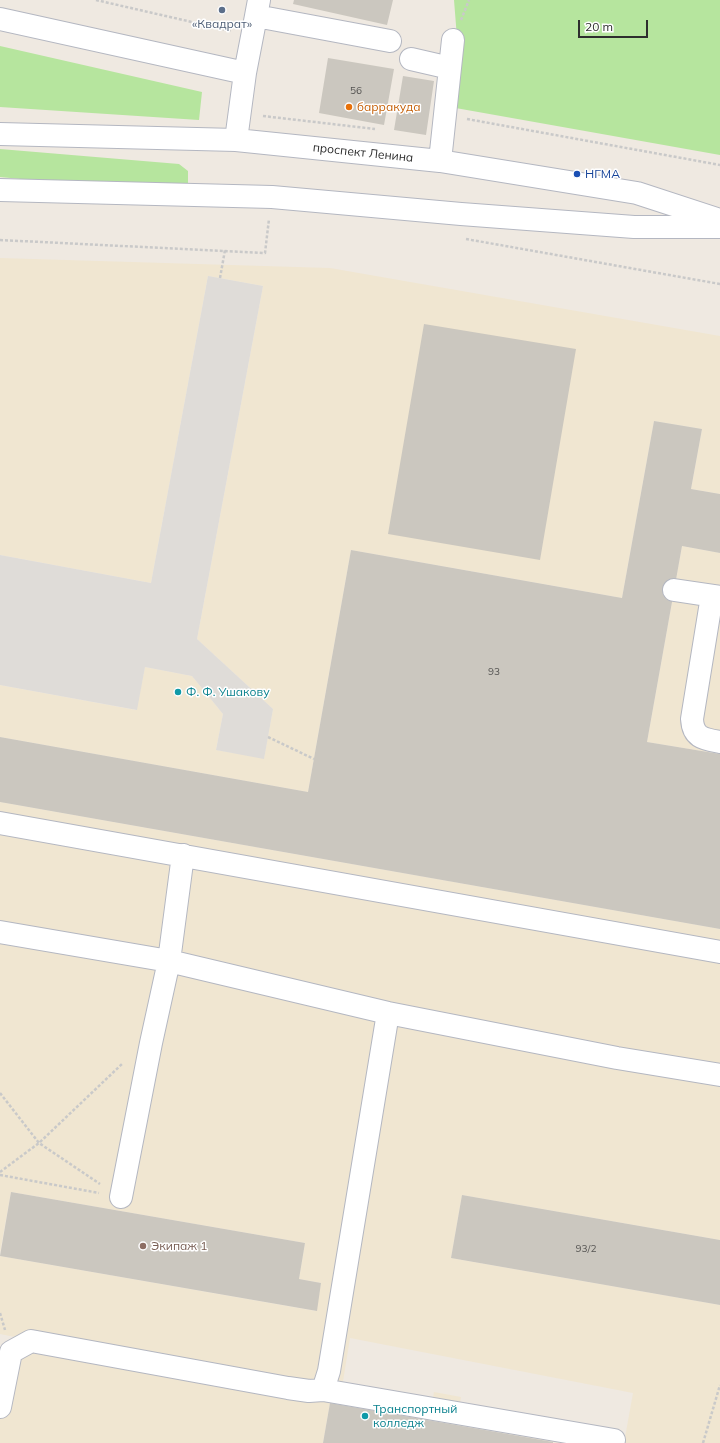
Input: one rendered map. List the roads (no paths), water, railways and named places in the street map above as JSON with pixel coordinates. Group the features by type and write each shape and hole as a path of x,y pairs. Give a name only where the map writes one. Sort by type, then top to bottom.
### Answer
{"street":[{"path":"236,140 245,73 256,17 390,41"},
{"path":"0,19 245,73"},
{"path":"440,161 453,40"},
{"path":"411,59 450,68"},
{"name":"проспект Ленина","path":"0,134 236,140 440,161 637,193 720,220"},
{"path":"0,190 272,196 461,214 634,227 720,227"},
{"path":"674,590 716,597 692,719 693,728 698,735 706,739 720,742"},
{"path":"0,823 720,952"},
{"path":"121,1197 151,1043 169,961 183,855"},
{"path":"0,932 169,961 388,1013 618,1058 720,1075"},
{"path":"698,947 720,961"},
{"path":"324,1390 329,1371 388,1013"},
{"path":"0,1407 6,1351 31,1342 288,1388 309,1391 324,1390 614,1440"}],"place":[{"name":"«Квадрат»","path":"222,10"},
{"name":"барракуда","path":"349,107"},
{"name":"НГМА","path":"577,174"},
{"name":"Ф. Ф. Ушакову","path":"178,692"},
{"name":"Экипаж 1","path":"143,1246"},
{"name":"Транспортный колледж","path":"365,1416"}]}
